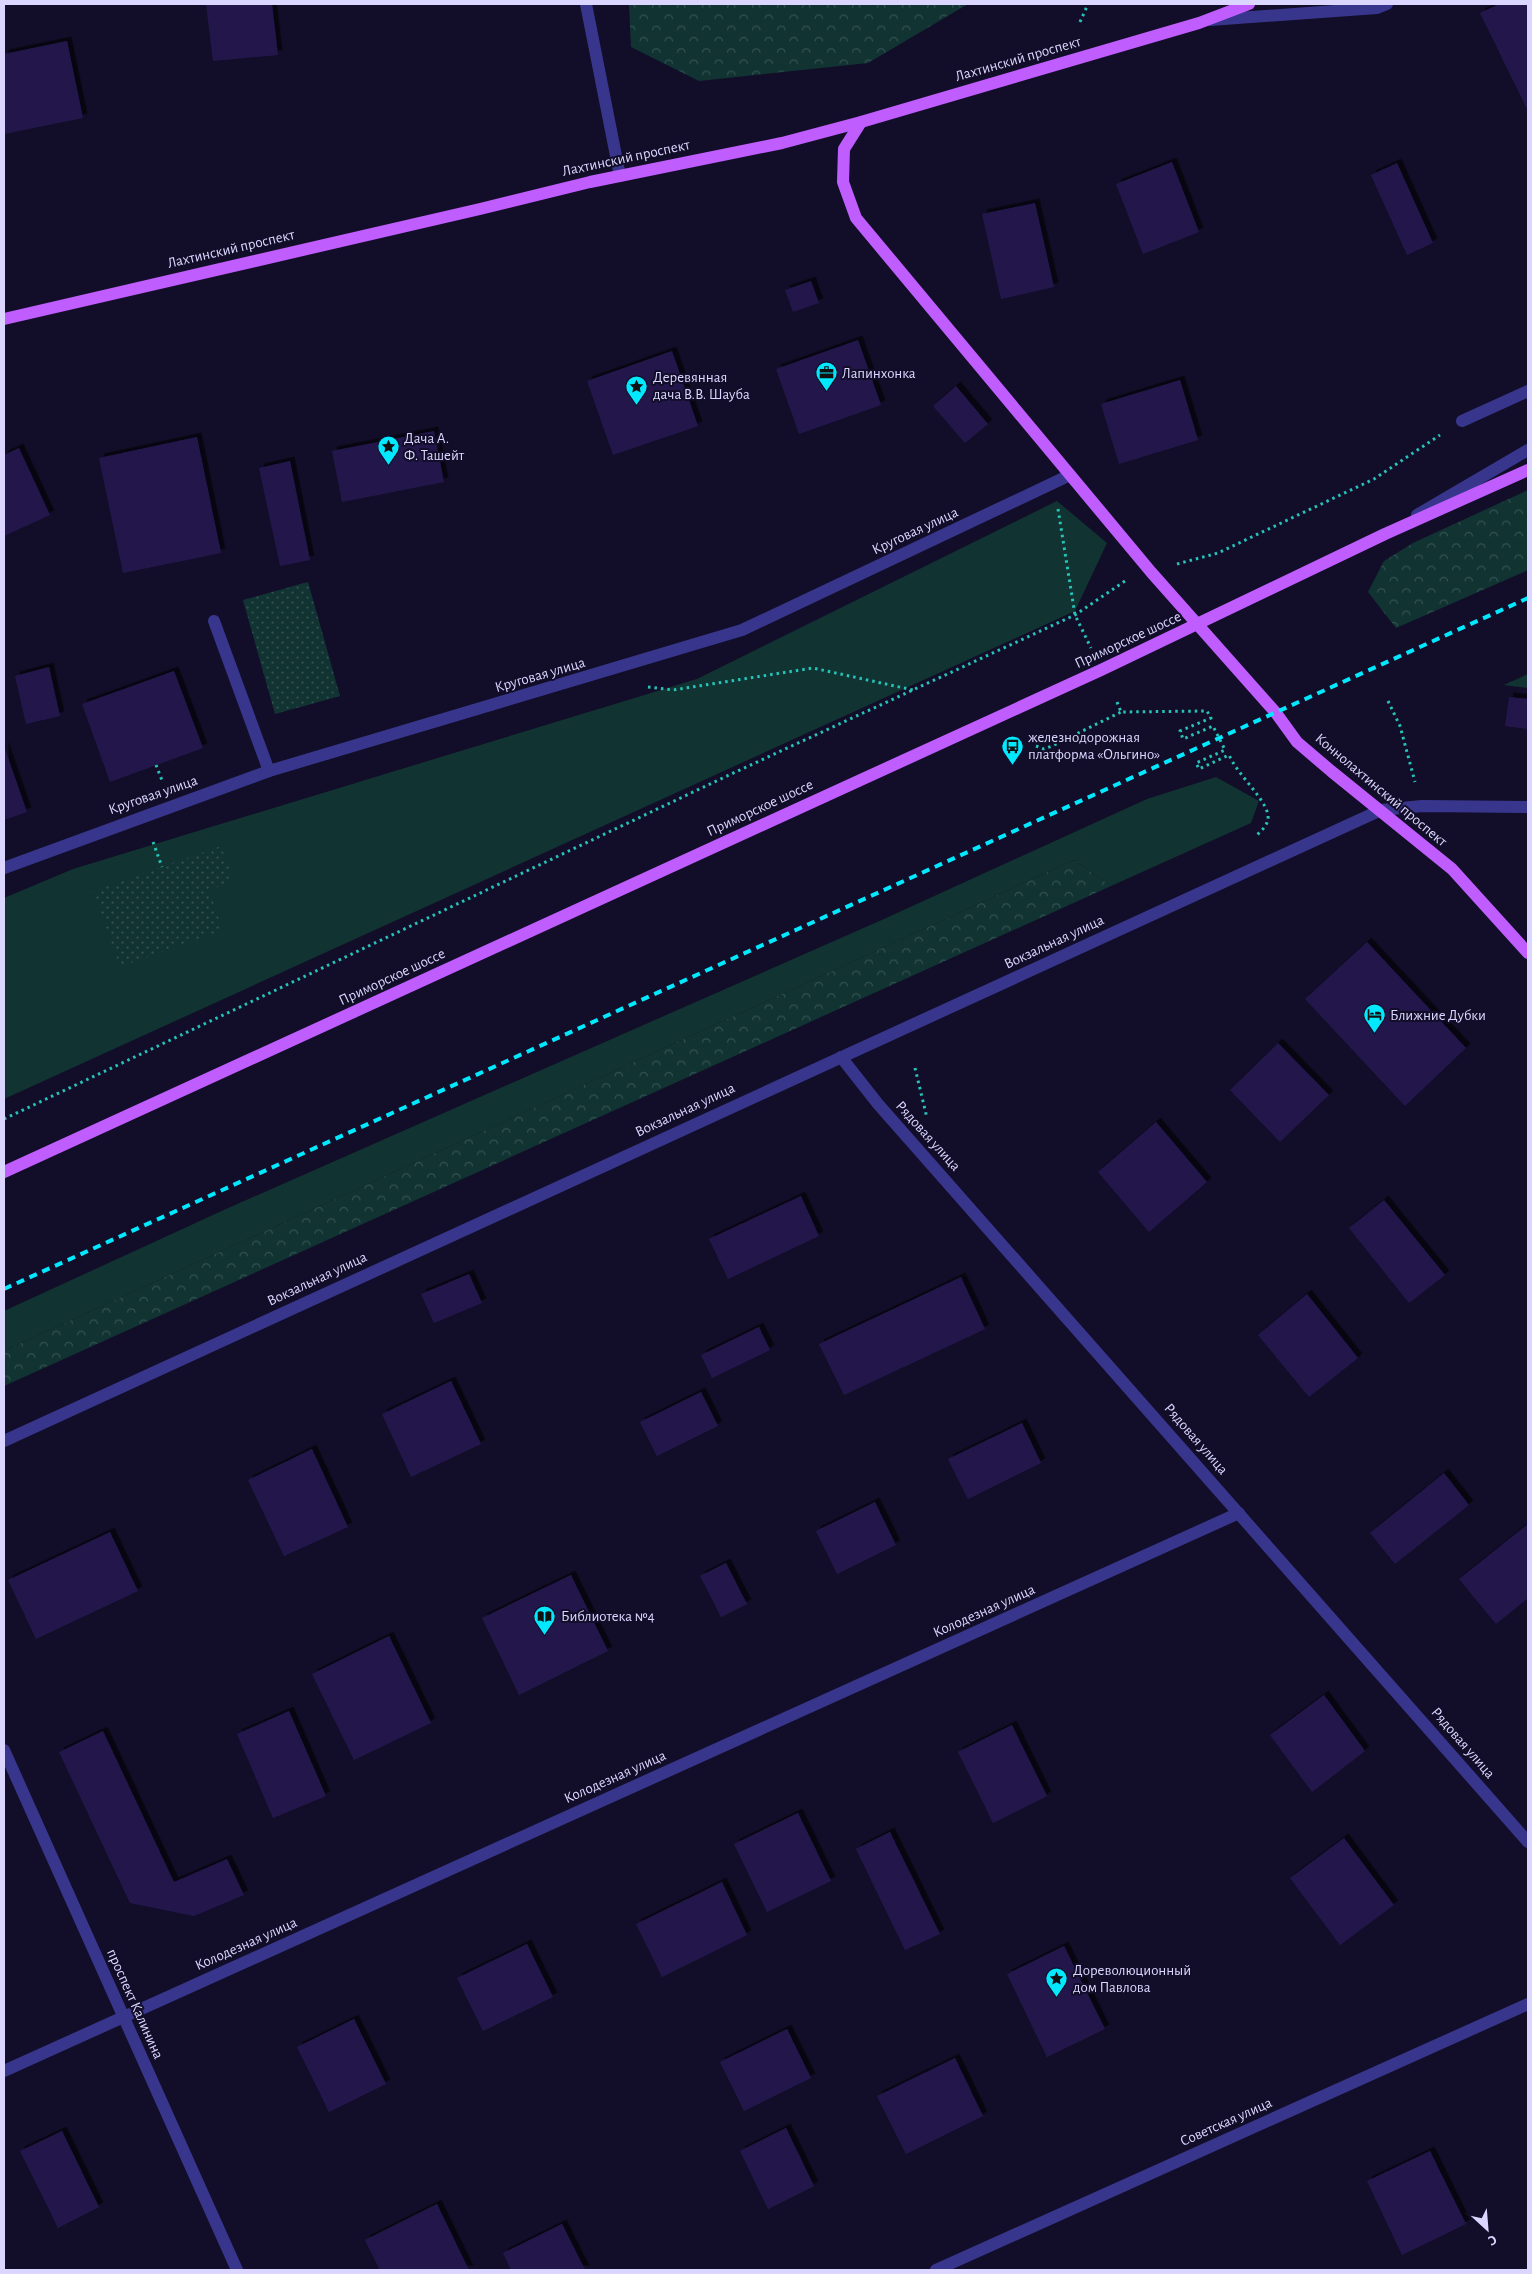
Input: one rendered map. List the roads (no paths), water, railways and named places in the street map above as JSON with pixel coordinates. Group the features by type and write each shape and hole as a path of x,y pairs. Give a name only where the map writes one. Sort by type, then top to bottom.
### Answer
{"main road":[{"name":"Лахтинский проспект","path":"4,318 620,176 782,143 861,122 1207,20 1249,4"},
{"name":"Коннолахтинский проспект","path":"861,122 844,149 843,182 856,218 1070,475 1276,713 1298,742 1452,869 1528,953"},
{"name":"Приморское шоссе","path":"4,1172 1198,625 1385,534 1528,470"}],"street":[{"path":"586,4 620,176"},
{"path":"1207,20 1377,8 1387,4"},
{"path":"1462,421 1528,390"},
{"path":"1385,534 1528,450"},
{"name":"Круговая улица","path":"4,868 268,771 742,630 1070,475"},
{"path":"214,622 268,771"},
{"name":"Вокзальная улица","path":"4,1441 1381,810 1422,806 1528,807"},
{"name":"Рядовая улица","path":"841,1057 878,1104 1528,1842"},
{"name":"Колодезная улица","path":"4,2071 1239,1513"},
{"name":"проспект Калинина","path":"4,1750 237,2270"},
{"name":"Советская улица","path":"936,2270 1528,2004"}],"railway":[{"path":"4,1289 1528,598"}],"place":[{"name":"Лапинхонка","path":"826,392"},
{"name":"Деревянная дача В.В. Шауба","path":"637,405"},
{"name":"Дача А. Ф. Ташейт","path":"388,466"},
{"name":"железнодорожная платформа «Ольгино»","path":"1012,765"},
{"name":"Ближние Дубки","path":"1374,1034"},
{"name":"Библиотека №4","path":"545,1635"},
{"name":"Дореволюционный дом Павлова","path":"1057,1998"}]}
